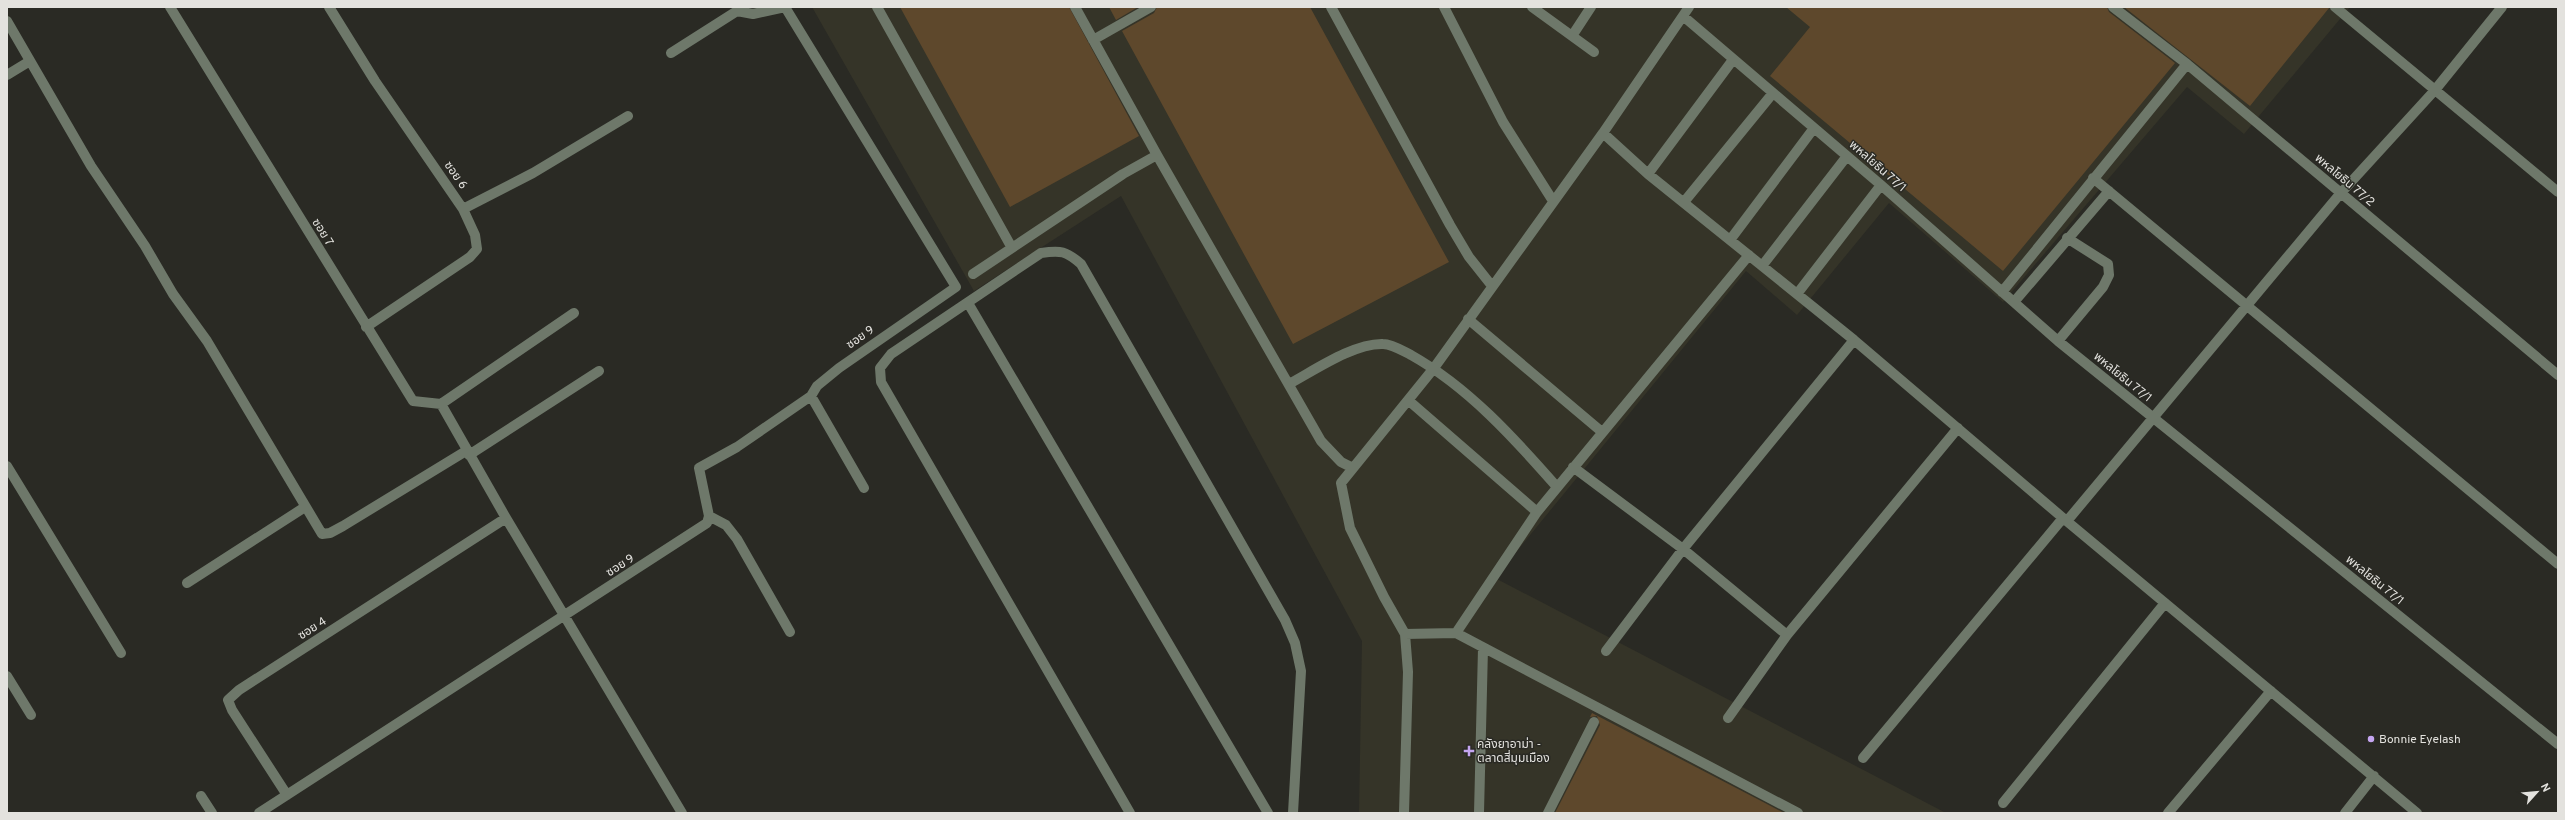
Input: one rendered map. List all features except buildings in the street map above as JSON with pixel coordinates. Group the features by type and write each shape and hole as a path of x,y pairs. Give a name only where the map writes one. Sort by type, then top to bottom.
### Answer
{"street":[{"name":"ซอย 7","path":"170,7 413,401 441,404"},
{"name":"ซอย 6","path":"329,7 375,81 463,209 475,235 477,249 470,257 366,327"},
{"path":"671,53 737,11 753,14 785,7"},
{"name":"ซอย 9","path":"258,813 707,524 708,516 699,468 737,447 811,396 817,386 839,368 956,287 785,7"},
{"path":"878,7 1012,248"},
{"path":"1075,7 1157,155 1321,441 1341,462 1353,468"},
{"path":"1093,40 1151,7"},
{"path":"1331,7 1450,225 1469,257 1492,286"},
{"path":"1444,7 1504,122 1553,202"},
{"path":"1532,7 1594,52"},
{"path":"1572,36 1591,7"},
{"path":"1404,813 1408,672 1405,634 1384,597 1350,528 1342,483 1434,368 1603,133 1689,7"},
{"name":"พหลโยธิน 77/2","path":"2113,7 2187,64 2340,194 2558,375"},
{"path":"2335,7 2558,192"},
{"path":"1863,758 2247,306 2340,194 2435,90 2502,7"},
{"name":"พหลโยธิน 77/1","path":"1683,16 1732,61 1847,156 2058,341 2558,744"},
{"path":"7,21 91,166 145,246 173,294 207,341 322,534 330,533 468,453 599,371"},
{"path":"7,75 30,61"},
{"path":"1648,174 1732,61"},
{"path":"2002,292 2187,64"},
{"path":"1684,202 1773,94"},
{"path":"463,209 533,173 628,116"},
{"path":"1730,240 1814,128"},
{"path":"1603,133 1648,174 1854,340 2065,520 2417,813"},
{"path":"973,274 1123,174 1157,155"},
{"path":"1762,266 1847,156"},
{"path":"2093,178 2558,564"},
{"path":"1797,294 1880,185"},
{"path":"2014,302 2067,238 2109,191"},
{"path":"2058,341 2103,287 2109,275 2108,264 2067,238"},
{"path":"1130,813 881,382 880,368 892,354 1041,253 1055,251 1068,253 1081,264 1285,620 1295,643 1301,671 1293,813"},
{"path":"1456,633 1537,512 1749,255"},
{"path":"968,303 1268,813"},
{"path":"574,313 441,404 564,617 682,813"},
{"path":"1468,319 1602,432"},
{"path":"1606,651 1683,549 1854,340"},
{"path":"1289,384 1327,363 1368,345 1385,344 1434,368 1494,420 1557,487"},
{"path":"811,396 864,488"},
{"path":"1408,400 1537,512"},
{"path":"1728,718 1787,635 1958,428"},
{"path":"7,466 121,653"},
{"path":"1573,467 1683,549 1787,635"},
{"path":"187,583 305,507"},
{"path":"708,516 726,525 737,538 790,632"},
{"name":"ซอย 4","path":"287,795 232,710 228,700 238,690 506,518"},
{"path":"2002,803 2165,603"},
{"path":"1405,634 1456,633 1798,813"},
{"path":"1479,813 1482,648"},
{"path":"7,676 31,715"},
{"path":"2168,813 2271,691"},
{"path":"1548,813 1594,722"},
{"path":"2344,813 2374,776"},
{"path":"201,796 212,813"}],"shaded area":[{"path":"812,7 2350,7 2244,134 2187,87 2003,302 1889,203 1797,315 1746,271 1495,578 1946,813 1359,813 1362,641 1121,196 974,291"}],"place":[{"name":"Bonnie Eyelash","path":"2371,739"},
{"name":"คลังยาอาม่า - ตลาดสี่มุมเมือง","path":"1469,751"}]}
